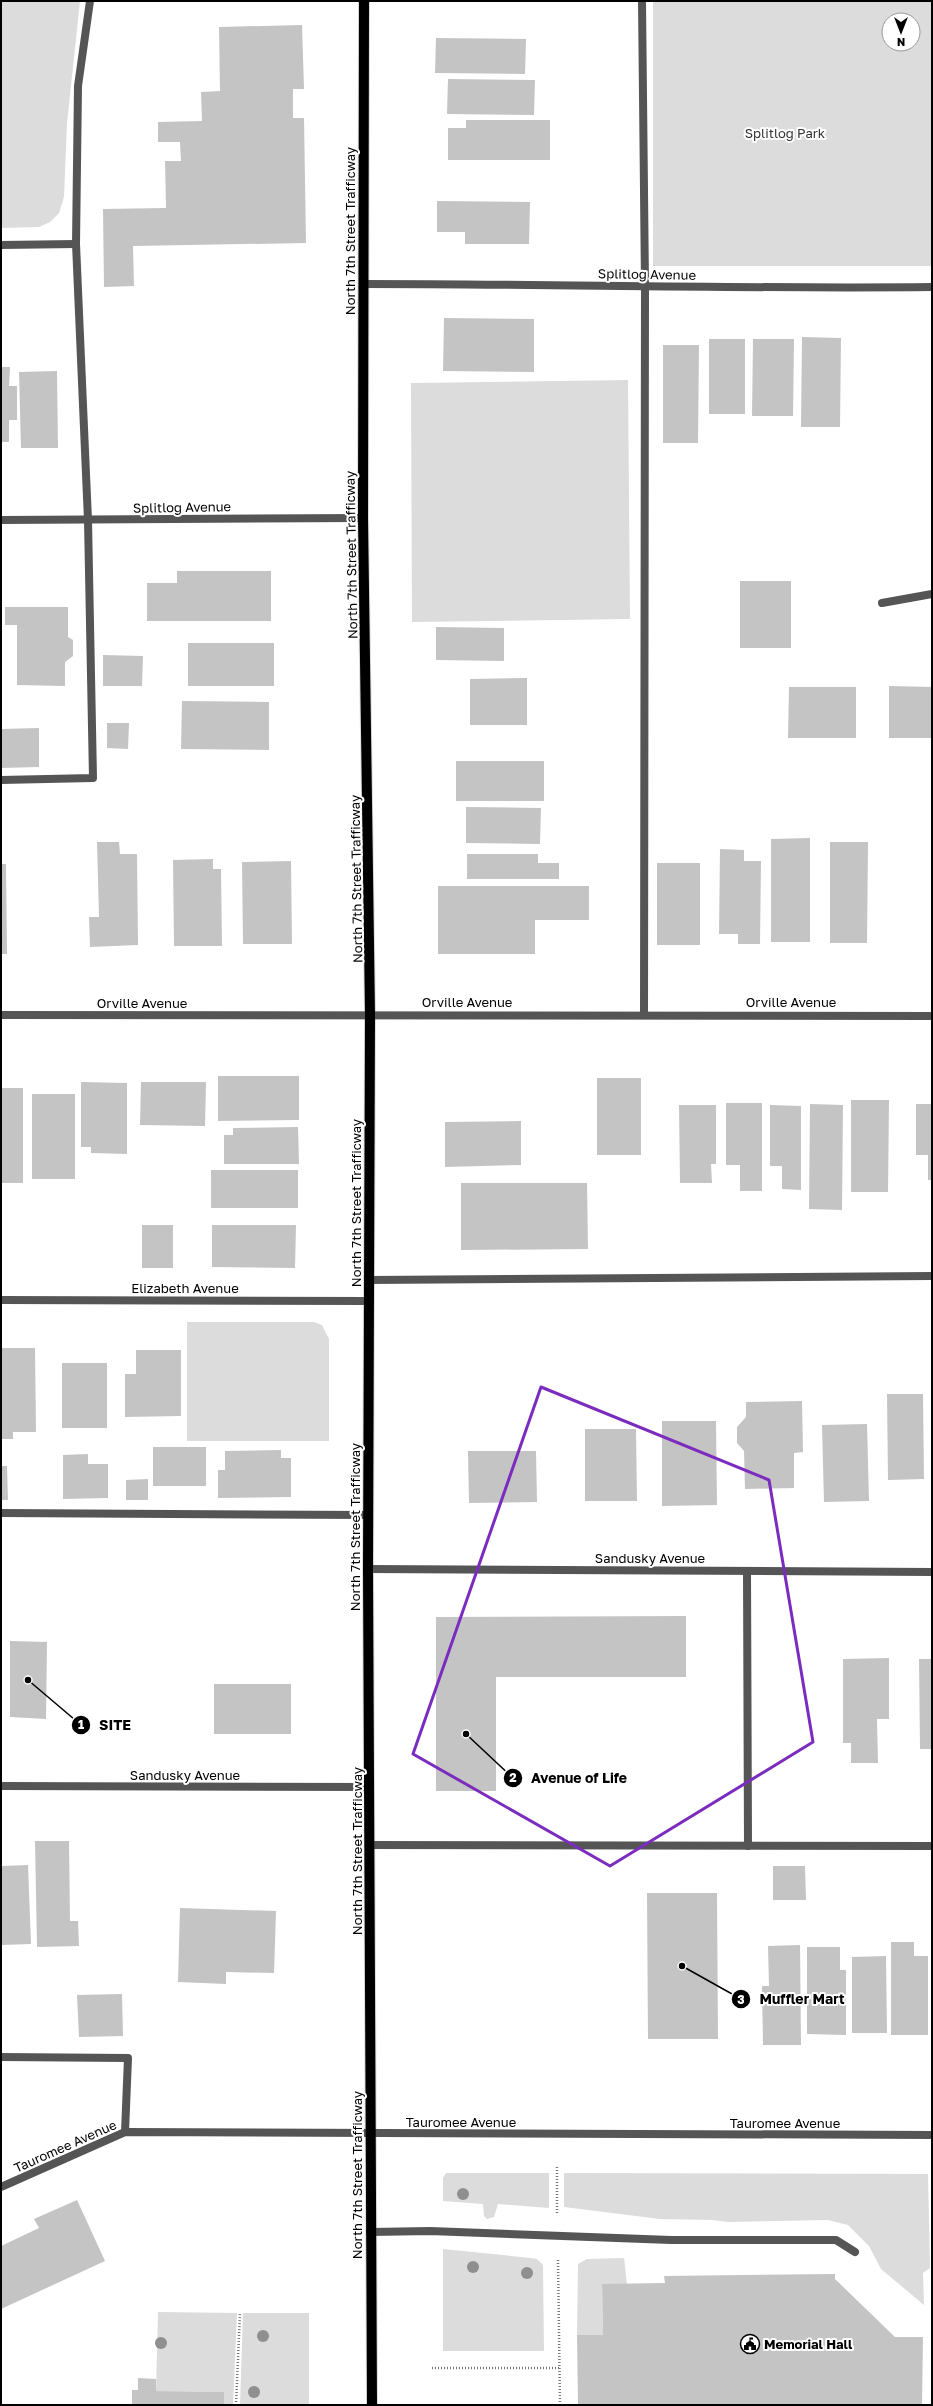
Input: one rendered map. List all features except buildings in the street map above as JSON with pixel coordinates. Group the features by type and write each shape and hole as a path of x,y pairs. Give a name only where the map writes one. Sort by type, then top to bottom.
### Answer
{"main road":[{"name":"North 7th Street Trafficway","path":"364,1 362,284 363,518 370,1014 368,1569 372,2405"}],"street":[{"path":"1,780 93,778 88,520 76,244 78,86 90,1"},
{"path":"642,1 645,285 644,1014"},
{"path":"1,245 76,244"},
{"name":"Splitlog Avenue","path":"362,284 645,285 782,289 932,287"},
{"name":"Splitlog Avenue","path":"1,520 363,518"},
{"path":"882,603 932,594"},
{"name":"Orville Avenue","path":"1,1015 644,1014 932,1016"},
{"path":"369,1280 932,1276"},
{"name":"Elizabeth Avenue","path":"1,1300 369,1301"},
{"path":"1,1513 368,1515"},
{"name":"Sandusky Avenue","path":"368,1569 932,1572"},
{"path":"747,1571 748,1846"},
{"name":"Sandusky Avenue","path":"1,1786 370,1787"},
{"path":"370,1846 932,1846"},
{"path":"1,2057 128,2058 125,2132"},
{"name":"Tauromee Avenue","path":"1,2187 125,2132 932,2135"},
{"path":"370,2232 430,2231 558,2234 670,2240 836,2240 855,2252"}],"path":[{"path":"557,2167 560,2405"},
{"path":"236,2405 240,2313"},
{"path":"432,2368 560,2368"}],"highlighted area":[{"path":"541,1387 769,1480 813,1742 610,1866 413,1754"}],"green space":[{"path":"1,1 80,1 67,123 64,197 59,213 50,222 39,227 1,228"},
{"name":"Splitlog Park","path":"653,1 932,1 932,266 653,266"},
{"path":"628,380 630,619 412,622 411,383"},
{"path":"187,1322 314,1322 322,1325 329,1339 329,1441 187,1441"},
{"path":"446,2173 549,2173 549,2208 498,2204 494,2217 487,2219 484,2216 483,2204 443,2201 443,2178"},
{"path":"564,2173 928,2174 930,2268 923,2273 924,2305 881,2269 869,2246 848,2225 828,2220 728,2222 712,2220 660,2219 564,2207"},
{"path":"443,2249 531,2258 537,2259 543,2265 544,2351 443,2351"},
{"path":"624,2258 627,2284 602,2284 603,2335 577,2335 578,2264 587,2259"},
{"path":"158,2312 237,2313 233,2405 224,2405 223,2392 156,2391"},
{"path":"243,2313 309,2313 309,2405 240,2405"}],"place":[{"name":"SITE","path":"28,1680"},
{"name":"Avenue of Life","path":"466,1734"},
{"name":"Muffler Mart","path":"682,1966"},
{"name":"Memorial Hall","path":"750,2344"}]}
